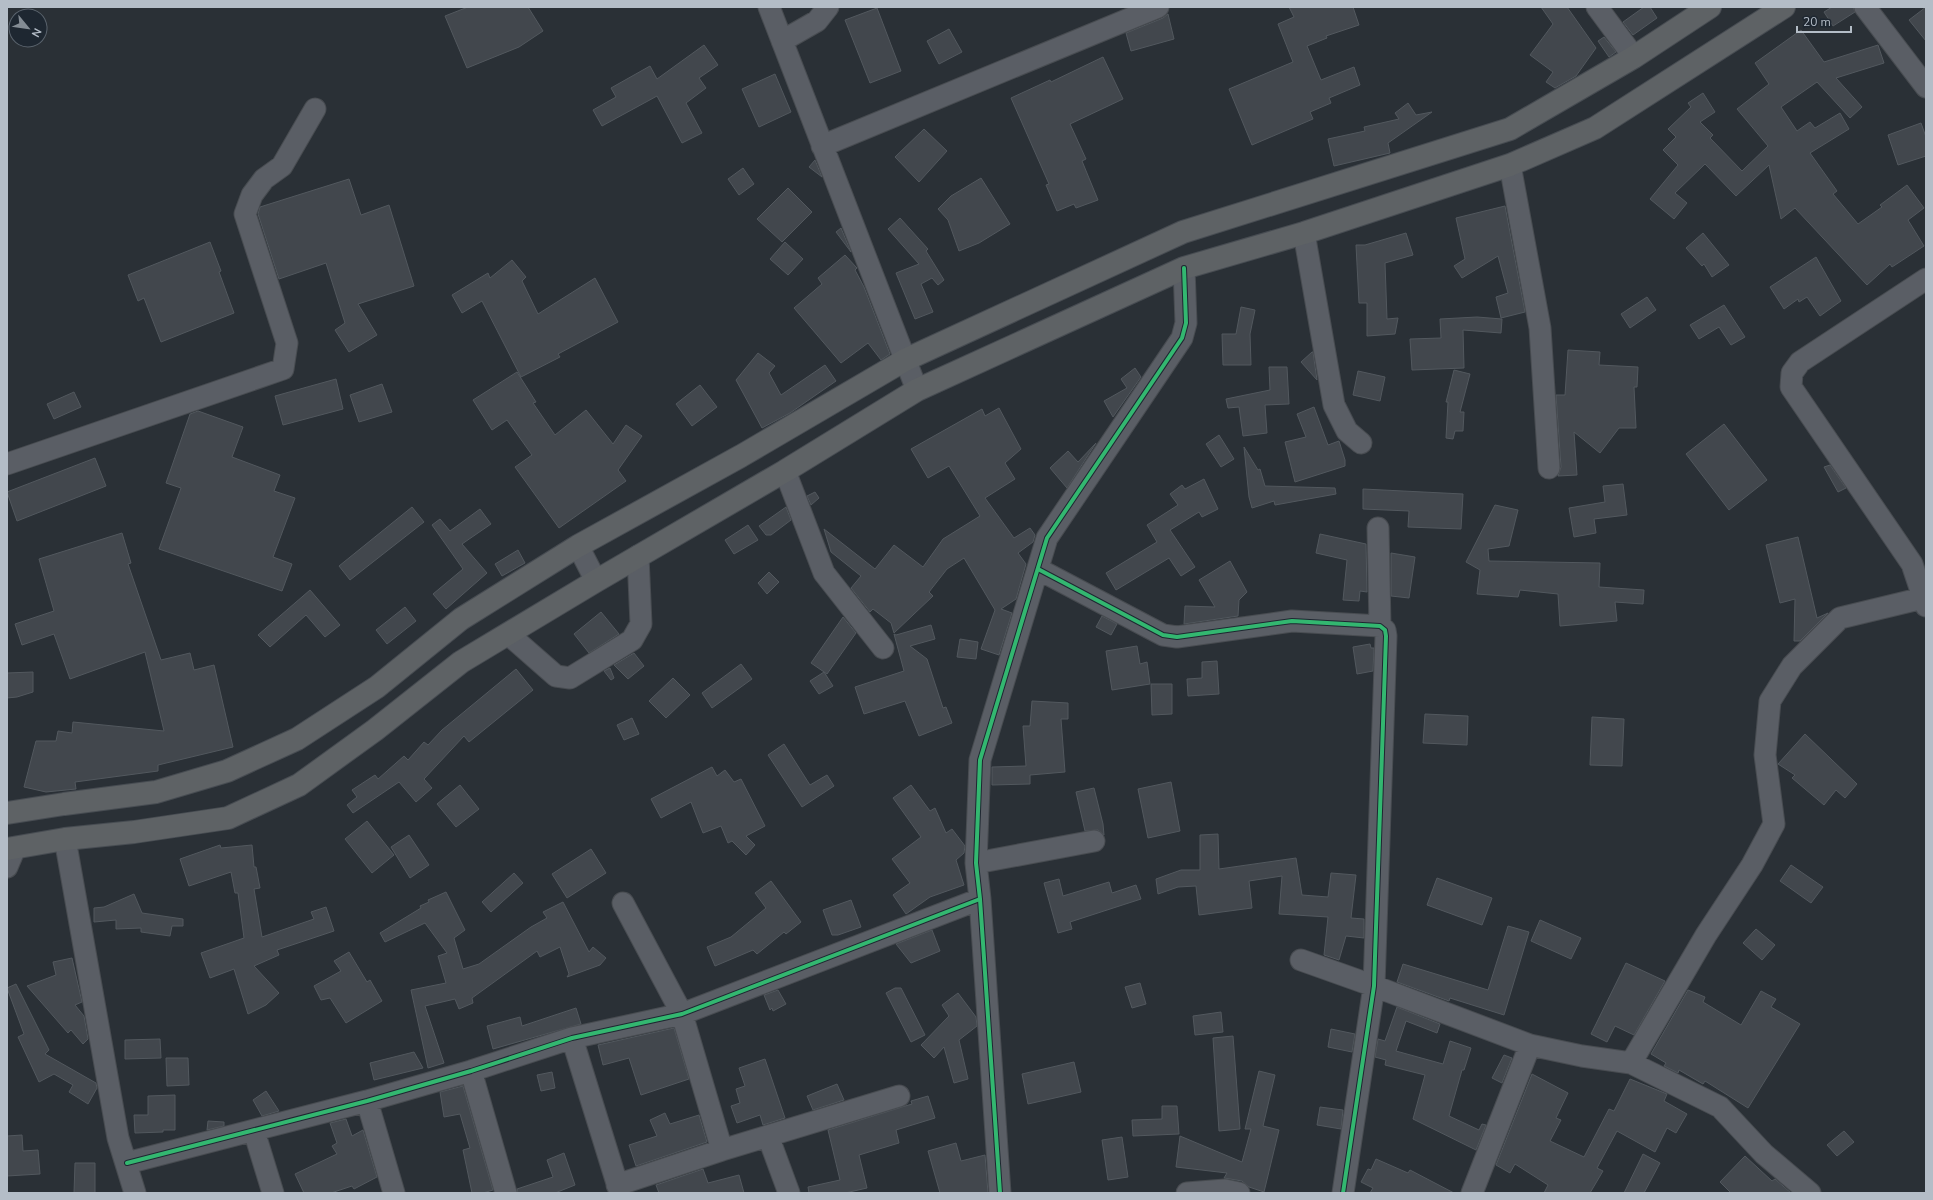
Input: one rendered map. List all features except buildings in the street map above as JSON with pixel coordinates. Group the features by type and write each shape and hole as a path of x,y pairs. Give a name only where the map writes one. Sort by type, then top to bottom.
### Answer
{"highway":[{"path":"7,814 64,804 156,792 227,771 297,739 377,687 461,619 578,546 741,456 905,360 1183,232 1510,129 1634,57 1710,7"},
{"path":"10,855 65,839 134,832 228,818 299,785 375,730 461,662 638,556 785,471 917,390 1184,268 1304,233 1510,165 1595,128 1784,7"}],"street":[{"path":"768,7 917,390"},
{"path":"782,41 817,21 828,7"},
{"path":"822,146 1158,7"},
{"path":"1598,7 1634,57"},
{"path":"1866,7 1926,87"},
{"path":"7,464 283,369 287,343 245,214 252,195 264,179 282,166 315,109"},
{"path":"1510,165 1540,328 1549,468"},
{"path":"1304,233 1334,405 1347,431 1361,443"},
{"path":"1000,1193 980,899 976,863 980,760 1047,538 1182,338 1186,322 1184,268"},
{"path":"1631,1063 1706,935 1752,865 1774,824 1765,756 1770,701 1788,672 1840,618 1924,602 1912,564 1791,387 1792,373 1800,362 1926,279"},
{"path":"785,471 824,573 883,648"},
{"path":"1378,528 1380,626"},
{"path":"578,546 596,581"},
{"path":"508,634 556,676 570,678 632,640 641,624 638,556"},
{"path":"1038,569 1162,634 1177,637 1292,621 1380,626 1385,630 1374,986 1344,1193"},
{"path":"65,839 109,1093 118,1138 127,1163 135,1193"},
{"path":"976,863 1094,841"},
{"path":"127,1163 367,1101 471,1071 572,1038 682,1014 980,899"},
{"path":"623,903 682,1014 722,1150"},
{"path":"1300,960 1374,986 1530,1045 1582,1056 1631,1063 1720,1107 1764,1154 1810,1193"},
{"path":"572,1038 618,1189 722,1150 899,1096"},
{"path":"1472,1193 1530,1045"},
{"path":"471,1071 506,1193"},
{"path":"367,1101 394,1193"},
{"path":"254,1131 273,1193"},
{"path":"768,1136 789,1193"},
{"path":"1187,1193 1229,1192"}],"cycle path":[{"path":"1000,1193 980,899 976,863 980,760 1047,538 1182,338 1186,323 1184,268"},
{"path":"1038,569 1163,635 1177,637 1292,621 1380,626 1385,630 1374,986 1343,1193"},
{"path":"127,1163 367,1101 471,1071 572,1038 682,1014 980,899"}]}
